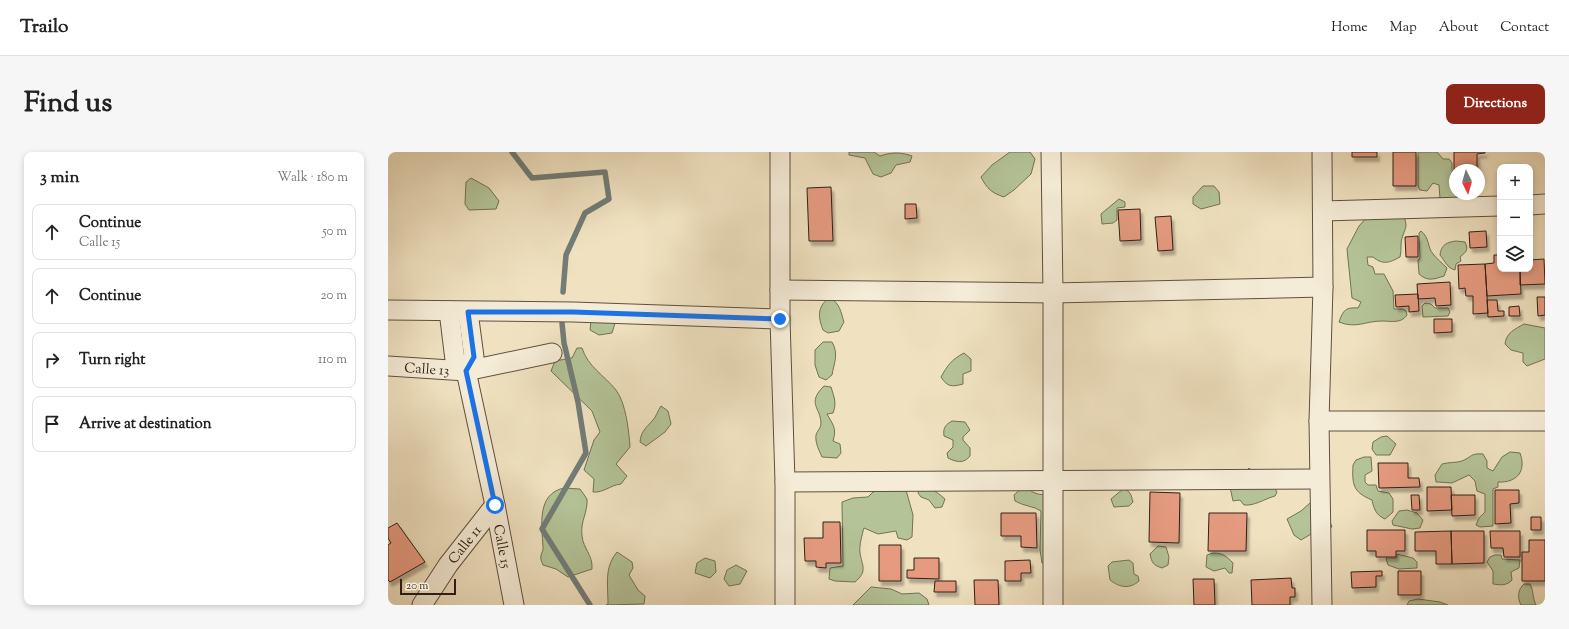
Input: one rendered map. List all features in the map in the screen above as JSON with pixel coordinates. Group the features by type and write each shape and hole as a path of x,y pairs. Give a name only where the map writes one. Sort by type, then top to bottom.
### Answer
{"street":[{"path":"780,152 780,319 785,482 785,605"},
{"path":"1051,152 1054,605"},
{"path":"1322,152 1323,287 1319,421 1322,605"},
{"path":"1533,205 1545,204"},
{"path":"1323,211 1497,206"},
{"path":"780,290 1053,293 1323,287"},
{"path":"388,310 449,312 573,312 780,319"},
{"path":"449,312 455,360 466,371 474,357 468,312"},
{"name":"Calle 13","path":"388,366 466,371 552,353"},
{"name":"Calle 15","path":"466,371 495,505 514,605"},
{"path":"1319,421 1545,421"},
{"path":"785,482 1319,480"},
{"name":"Calle 11","path":"422,605 448,565 495,505"}],"green space":[{"path":"849,152 874,152 880,156 900,153 912,156 910,162 896,165 891,173 881,177 873,174 865,158 849,155"},
{"path":"1010,152 1030,152 1035,159 1031,174 1004,197 990,190 985,185 981,177 992,165"},
{"path":"1418,152 1437,152 1443,159 1449,159 1452,164 1449,164 1449,199 1440,199 1439,185 1433,183 1427,191 1420,190 1418,186"},
{"path":"471,178 489,188 499,201 496,209 469,210 465,204 466,182"},
{"path":"1203,186 1214,186 1219,192 1220,204 1201,209 1193,204 1193,197"},
{"path":"1119,199 1125,202 1125,207 1117,208 1117,220 1113,223 1102,224 1101,214"},
{"path":"1403,214 1406,226 1401,240 1400,257 1393,261 1383,262 1373,257 1367,257 1368,265 1373,267 1375,274 1384,274 1393,291 1394,309 1403,309 1406,311 1407,315 1399,321 1376,321 1356,325 1339,322 1346,310 1358,308 1361,302 1352,298 1347,249 1359,226 1368,216"},
{"path":"1421,231 1426,237 1433,254 1447,268 1444,276 1428,279 1419,274 1419,233"},
{"path":"1450,242 1465,242 1467,249 1460,257 1461,261 1456,264 1455,270 1448,266 1440,255 1443,246"},
{"path":"829,298 838,305 844,322 839,331 828,333 823,330 820,321 820,312 822,305"},
{"path":"1425,303 1431,304 1435,308 1448,308 1450,312 1448,316 1423,317 1422,306"},
{"path":"602,315 615,323 612,333 599,335 590,330 591,320"},
{"path":"1524,324 1545,328 1545,359 1527,366 1523,362 1523,353 1511,350 1505,344 1509,334"},
{"path":"823,342 832,342 836,355 832,375 826,380 819,377 815,365 815,350"},
{"path":"577,348 582,348 592,366 616,390 625,410 628,426 630,447 616,464 627,476 621,484 597,492 593,492 594,479 584,470 594,440 600,432 592,411 551,371 555,361 572,358"},
{"path":"964,353 971,359 971,371 963,374 963,384 953,386 945,383 941,377 945,369 950,363"},
{"path":"824,386 831,387 835,400 833,413 827,414 833,424 833,441 840,444 841,453 837,458 822,457 816,441 816,435 821,424 815,401 819,392"},
{"path":"661,406 668,411 671,424 665,432 646,446 640,442 641,435 654,419"},
{"path":"952,421 965,422 970,430 963,437 963,440 970,448 970,456 968,459 963,461 948,458 947,453 953,447 953,440 944,436 944,429 946,425"},
{"path":"1387,436 1396,444 1390,455 1376,455 1372,449 1373,442 1381,437"},
{"path":"1510,452 1520,453 1522,460 1521,471 1510,481 1498,482 1498,487 1493,489 1493,526 1480,527 1476,525 1479,518 1485,512 1485,494 1477,491 1475,481 1469,475 1452,483 1436,482 1435,475 1442,464 1462,461 1473,455 1479,454 1483,454 1487,461 1487,468 1493,471 1502,457"},
{"path":"1364,457 1371,457 1372,471 1365,475 1365,482 1368,485 1376,485 1378,491 1389,493 1393,499 1393,512 1385,519 1379,516 1372,500 1357,491 1355,487 1353,465 1356,460"},
{"path":"1249,468 1261,479 1271,483 1277,492 1275,496 1248,505 1244,505 1240,500 1233,501 1230,487"},
{"path":"919,487 933,490 945,499 942,507 935,508 929,500 921,497 918,493"},
{"path":"1027,487 1033,492 1043,495 1054,494 1051,563 1042,563 1040,550 1041,511 1015,501 1014,495 1022,488"},
{"path":"564,488 580,489 587,499 582,526 582,536 592,564 592,569 568,577 556,569 543,565 541,558 543,548 542,521 545,504 555,491"},
{"path":"886,488 906,490 913,515 912,537 907,540 898,538 896,531 878,534 864,528 860,547 863,568 862,575 855,582 835,581 829,579 830,568 843,566 842,502 853,498 868,497 873,492"},
{"path":"1123,489 1129,492 1133,502 1129,506 1114,507 1111,499"},
{"path":"1310,503 1325,507 1332,527 1318,530 1301,540 1294,535 1287,519 1301,511"},
{"path":"1407,510 1417,513 1423,520 1420,528 1412,529 1393,525 1392,521 1399,511"},
{"path":"1158,546 1166,547 1169,557 1168,565 1162,568 1157,566 1151,560 1150,554"},
{"path":"617,552 632,562 633,568 629,575 638,590 645,596 644,604 606,605 608,604 608,570"},
{"path":"1213,553 1224,555 1233,563 1232,573 1229,573 1225,568 1214,571 1206,567 1207,555"},
{"path":"1397,554 1413,558 1417,562 1417,568 1399,569 1388,565 1386,558 1397,558"},
{"path":"1501,555 1502,559 1520,560 1519,568 1511,572 1512,580 1506,584 1493,584 1493,571 1487,562 1490,557"},
{"path":"705,558 715,561 716,572 710,578 695,573 697,563"},
{"path":"1129,560 1133,563 1134,574 1138,576 1139,581 1136,584 1129,586 1117,585 1110,580 1108,566 1112,562"},
{"path":"736,565 747,571 740,584 729,586 724,579 727,570"},
{"path":"1524,584 1530,584 1536,605 1521,605 1519,594 1520,588"},
{"path":"871,587 891,589 902,594 919,593 927,599 929,605 853,605"},
{"path":"1418,599 1440,602 1448,605 1407,605 1409,601"}],"building":[{"path":"1352,152 1377,152 1377,157 1352,157"},
{"path":"1393,152 1416,152 1416,186 1393,186"},
{"path":"1454,152 1485,152 1477,154 1477,164 1454,164"},
{"path":"831,187 833,241 809,241 807,188"},
{"path":"905,204 916,204 917,218 905,219"},
{"path":"1140,209 1141,240 1120,241 1118,210"},
{"path":"1171,216 1173,250 1158,251 1155,217"},
{"path":"1486,231 1487,247 1470,248 1469,232"},
{"path":"1418,236 1418,257 1406,257 1405,237"},
{"path":"1494,255 1497,255 1497,272 1520,272 1521,294 1487,296 1485,264 1494,263"},
{"path":"1544,259 1545,284 1520,285 1520,272 1533,272 1533,260"},
{"path":"1485,264 1488,313 1473,314 1473,296 1466,296 1465,288 1459,289 1458,265"},
{"path":"1450,282 1451,305 1436,306 1435,298 1418,299 1417,284"},
{"path":"1418,294 1419,311 1409,312 1409,306 1396,307 1395,295"},
{"path":"1537,297 1545,297 1545,315 1538,316"},
{"path":"1487,300 1497,300 1498,311 1504,311 1504,316 1488,317"},
{"path":"1519,306 1520,316 1509,316 1509,307"},
{"path":"1434,319 1452,319 1452,332 1434,333"},
{"path":"1378,463 1408,463 1408,478 1419,478 1420,487 1379,488"},
{"path":"1427,487 1451,487 1452,510 1427,511"},
{"path":"1495,490 1519,490 1519,503 1510,504 1511,523 1495,524"},
{"path":"1150,492 1180,493 1179,543 1149,542"},
{"path":"1411,495 1419,495 1420,510 1412,510"},
{"path":"1451,495 1475,495 1475,515 1452,516"},
{"path":"1001,513 1036,513 1037,548 1021,547 1021,536 1001,536"},
{"path":"1209,513 1247,513 1246,551 1208,551"},
{"path":"1531,517 1541,517 1541,530 1531,530"},
{"path":"823,522 840,522 841,563 826,563 826,568 816,567 816,561 805,561 804,538 823,538"},
{"path":"397,523 425,562 390,582 388,580 388,545 391,543 388,538 388,528"},
{"path":"1367,530 1405,530 1405,551 1396,551 1396,557 1376,557 1376,551 1367,551"},
{"path":"1451,531 1484,531 1484,563 1452,564"},
{"path":"1451,531 1452,564 1436,564 1436,551 1415,551 1415,532"},
{"path":"1490,531 1520,531 1520,557 1504,557 1503,548 1491,548"},
{"path":"1529,540 1545,540 1545,581 1522,581 1522,552 1529,552"},
{"path":"879,545 901,545 901,581 879,581"},
{"path":"914,558 939,558 939,579 907,578 907,570 914,570"},
{"path":"1030,560 1031,573 1021,573 1021,581 1005,581 1005,561"},
{"path":"1382,571 1382,576 1376,576 1376,587 1352,588 1351,572"},
{"path":"1398,571 1421,571 1421,595 1398,595"},
{"path":"1291,578 1292,588 1295,588 1295,597 1290,597 1290,605 1252,605 1251,580"},
{"path":"1193,579 1214,579 1215,605 1194,605"},
{"path":"974,580 998,580 999,605 975,605"},
{"path":"935,581 956,581 956,592 934,592"}],"waterway":[{"path":"512,152 532,178 605,172 609,199 585,213 566,255 563,292"},
{"path":"562,323 564,343 578,402 586,453 542,529 590,605"}],"route":[{"path":"495,505 466,371 474,357 468,312 573,312 780,319"}]}
